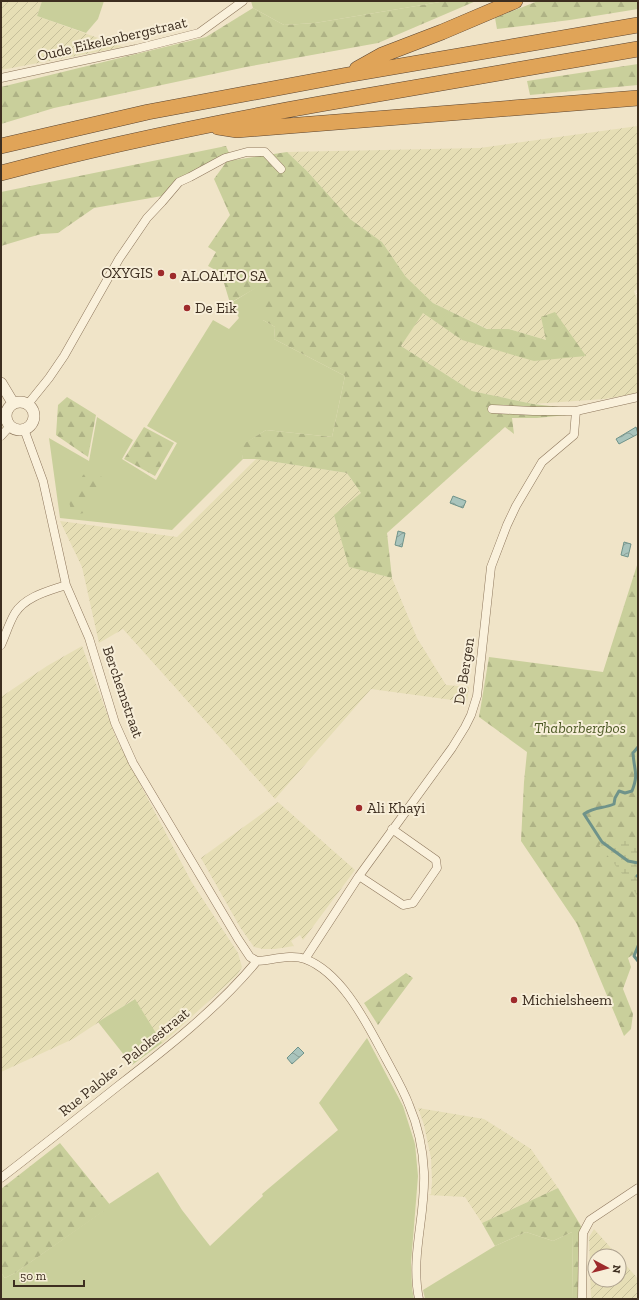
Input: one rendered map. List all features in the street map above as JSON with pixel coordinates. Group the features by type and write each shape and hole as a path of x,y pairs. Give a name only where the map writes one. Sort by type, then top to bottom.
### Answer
{"highway":[{"path":"347,75 382,55 442,32 515,1"},
{"path":"1,146 148,112 347,75 638,25"},
{"path":"1,173 114,145 205,125 638,49"},
{"path":"205,125 237,130 638,98"}],"street":[{"name":"Oude Eikelenbergstraat","path":"1,78 199,33 243,1"},
{"path":"28,404 64,356 127,247 147,218 179,182 225,158 246,152 265,152 281,169"},
{"path":"1,383 13,403"},
{"path":"492,408 533,411 576,411 638,397"},
{"path":"23,401 28,404 32,408 34,414 32,424 24,430 18,430 10,426 7,422 7,409 13,403 23,401"},
{"name":"De Bergen","path":"305,959 359,876 452,748 471,715 477,696 492,567 507,525 516,506 542,462 574,435 576,411"},
{"path":"1,436 10,426"},
{"name":"Berchemstraat","path":"24,430 43,481 66,585 89,638 114,723 133,763 238,939 250,957 257,961"},
{"path":"1,644 15,613 24,603 39,595 66,585"},
{"path":"359,876 403,905 413,903 437,868 436,860 392,829"},
{"path":"257,961 292,957 305,959 329,974 354,1002 409,1104 417,1128 423,1158 424,1174 424,1193 417,1247 416,1283 419,1299"},
{"name":"Rue Paloke - Palokestraat","path":"1,1178 183,1034 223,998 246,975 257,961"},
{"path":"582,1299 583,1233 590,1220 638,1188"}],"shaded area":[{"path":"1,1 42,1 37,16 123,47 1,70"},
{"path":"638,126 638,289 634,291 638,302 638,393 604,399 533,404 472,391 401,346 423,312 462,340 546,340 509,329 488,329 433,303 406,277 382,242 350,219 307,171 287,152 480,148"},
{"path":"256,459 347,473 361,493 349,567 392,578 417,638 446,685 469,687 467,702 371,689 275,799 123,629 99,643 82,567 60,521 177,537"},
{"path":"82,646 116,738 191,881 238,953 242,967 237,975 162,1044 134,999 73,1039 1,1072 1,697 47,666"},
{"path":"278,802 355,870 303,940 300,935 291,941 294,946 263,949 254,947 240,927 201,858"},
{"path":"418,1108 484,1119 531,1149 558,1188 482,1223 465,1197 428,1195 431,1194 431,1158 424,1125"},
{"path":"594,1229 611,1248 589,1248 589,1237"},
{"path":"627,1266 638,1279 638,1299 591,1299 591,1288 627,1288"}],"green space":[{"path":"42,1 104,1 98,19 86,33 37,16"},
{"path":"251,1 446,1 315,23 284,25 253,8"},
{"path":"446,1 476,1 378,43 246,67 54,108 1,124 1,87 206,37 253,8 284,25 315,23"},
{"path":"538,1 638,1 638,9 570,20 497,29 495,18"},
{"path":"638,64 638,85 530,95 527,81"},
{"path":"226,146 229,153 162,196 94,208 58,233 41,234 1,246 1,192"},
{"path":"287,152 307,171 350,219 382,242 406,277 433,303 487,329 509,329 546,340 541,317 555,312 586,356 534,361 462,340 423,313 401,346 472,391 533,404 568,408 567,415 537,418 512,418 514,434 505,427 387,533 392,578 349,567 334,515 361,493 347,473 256,459 243,459 240,446 266,430 332,437 345,376 274,339 275,327 263,320 263,284 230,303 221,273 208,266 216,252 208,247 230,215 214,179 227,161"},
{"path":"263,283 263,320 275,327 274,339 345,376 332,437 266,430 241,446 243,459 172,530 60,518 49,438 89,461 97,417 133,440 122,459 156,480 177,443 147,426 213,320 229,329 239,318 231,303"},
{"path":"67,397 96,415 88,457 56,435 58,405"},
{"path":"144,427 174,443 155,476 124,459"},
{"path":"96,467 102,478 84,513 72,515 69,501 83,475"},
{"name":"Thaborbergbos","path":"638,562 638,951 628,958 631,967 623,989 633,1014 631,1029 624,1036 577,924 521,841 527,752 479,717 489,657 603,672"},
{"path":"638,839 638,897 628,881 599,845 608,840"},
{"path":"406,973 413,978 378,1025 364,1003"},
{"path":"135,999 162,1043 132,1065 98,1022"},
{"path":"367,1038 403,1106 415,1144 418,1176 411,1263 414,1299 1,1299 1,1273 5,1278 15,1273 110,1206 109,1204 158,1172 182,1210 210,1246 263,1196 262,1194 338,1130 319,1103"},
{"path":"60,1143 111,1206 15,1273 5,1278 1,1273 1,1189"},
{"path":"558,1188 581,1226 579,1299 573,1299 572,1232 553,1241 526,1232 495,1246 482,1223"},
{"path":"526,1232 553,1241 572,1232 573,1299 425,1299 423,1290 495,1246"}],"water":[{"path":"636,427 638,434 619,444 616,439"},
{"path":"453,496 466,501 463,508 450,503"},
{"path":"398,531 405,533 402,547 395,545"},
{"path":"624,542 631,544 628,557 621,555"},
{"path":"298,1047 304,1053 292,1064 287,1058"}],"waterway":[{"path":"638,747 633,753 636,776 632,791 625,793 619,791 615,798 614,804 588,811 584,814 602,842 628,861 638,863"},
{"path":"638,946 634,956 638,961"}],"place":[{"name":"OXYGIS","path":"161,273"},
{"name":"ALOALTO SA","path":"173,276"},
{"name":"De Eik","path":"187,308"},
{"name":"Ali Khayi","path":"359,808"},
{"name":"Michielsheem","path":"514,1000"}]}
